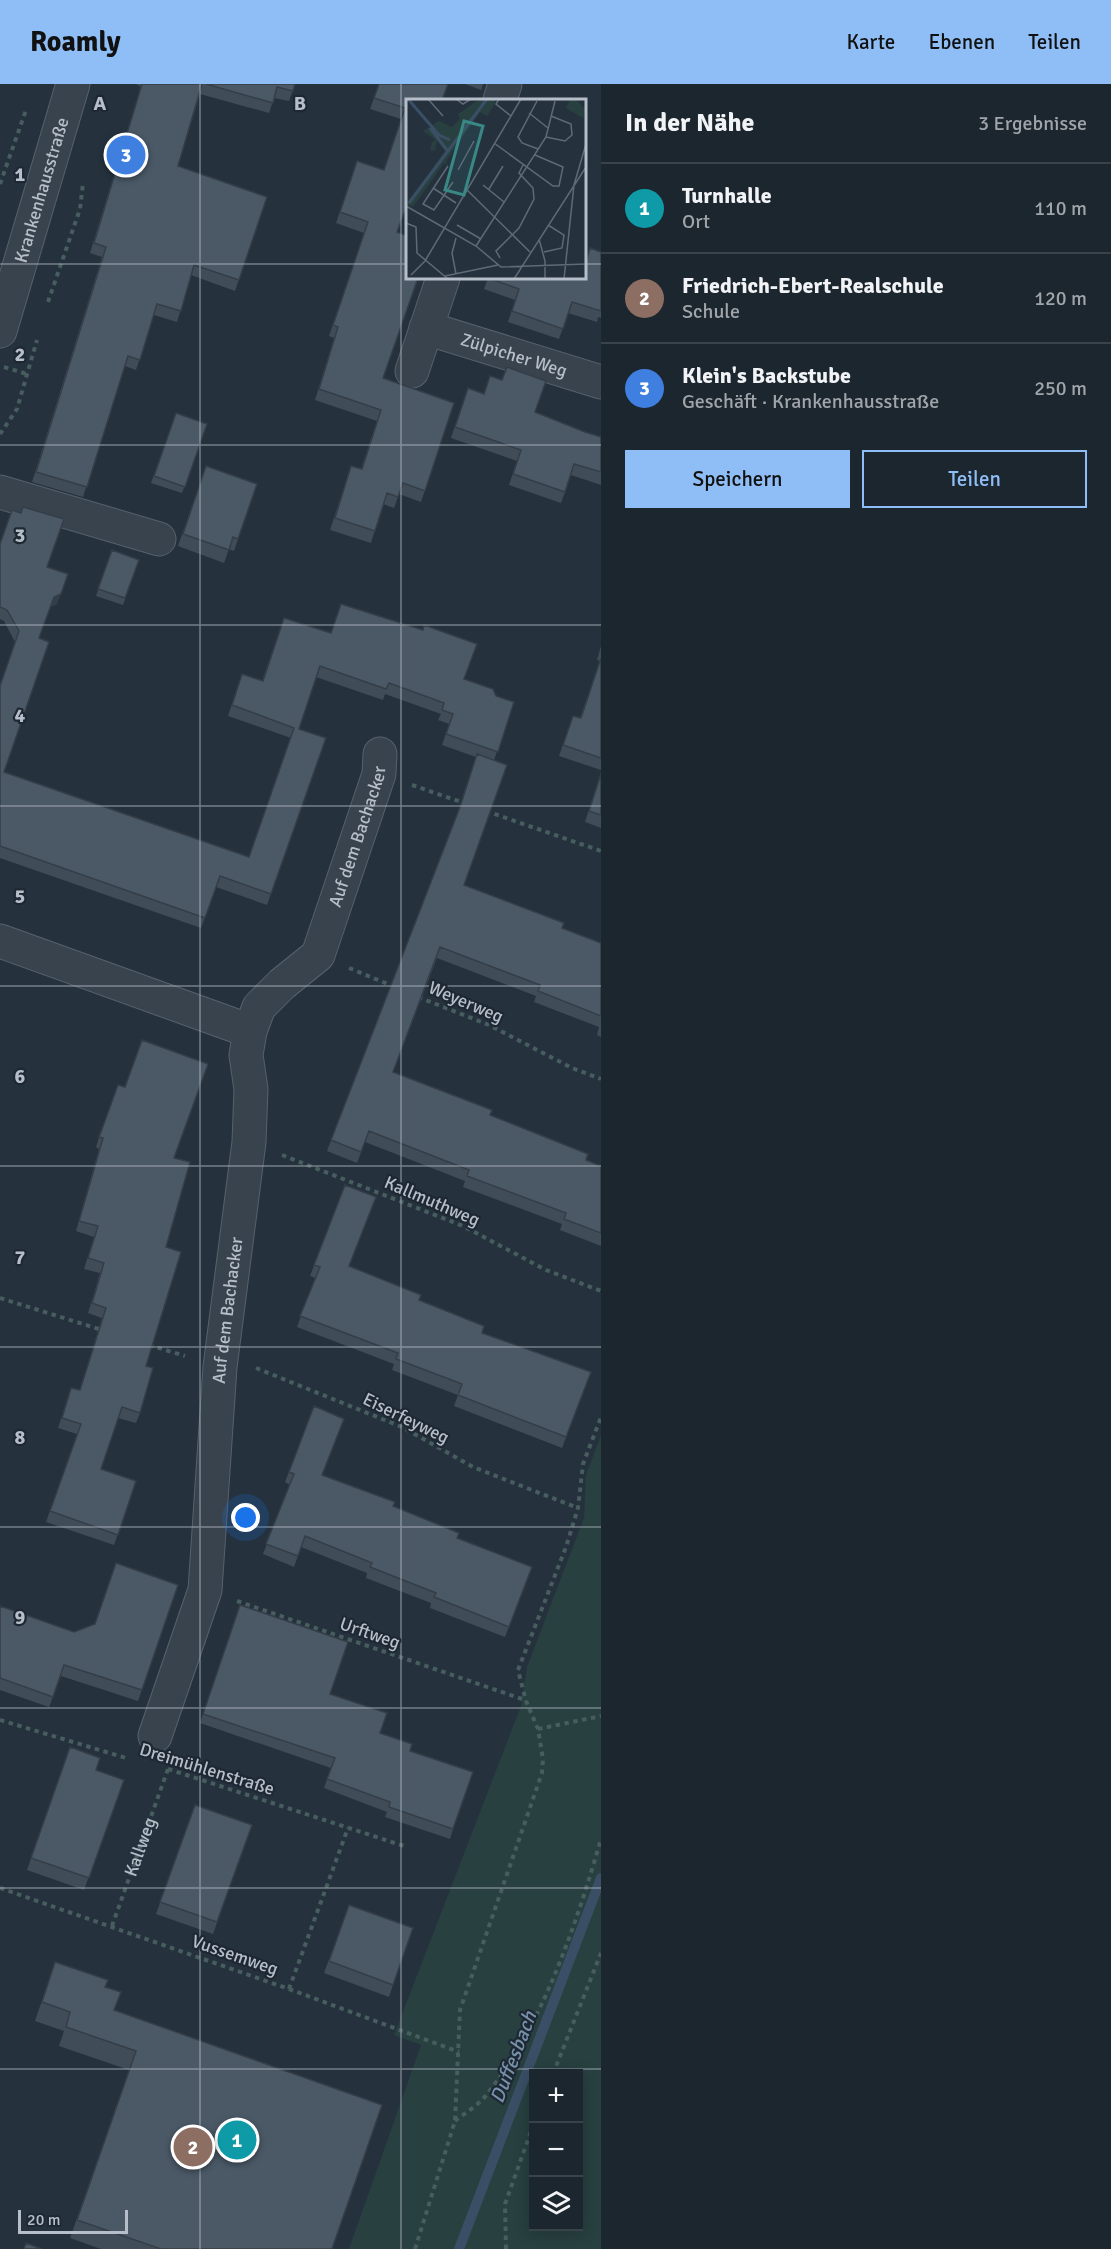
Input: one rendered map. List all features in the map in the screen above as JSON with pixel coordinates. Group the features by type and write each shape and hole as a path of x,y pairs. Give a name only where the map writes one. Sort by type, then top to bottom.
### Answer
{"street":[{"name":"Krankenhausstraße","path":"0,331 6,287 74,84"},
{"path":"500,99 505,84"},
{"path":"412,371 442,279"},
{"name":"Zülpicher Weg","path":"426,328 601,382"},
{"path":"0,492 159,539"},
{"name":"Auf dem Bachacker","path":"205,1590 221,1361 249,1142 251,1089 246,1055 250,1031 260,1007 282,984 318,955 380,764"},
{"path":"0,941 250,1031"},
{"path":"148,1754 205,1590"}],"path":[{"path":"0,184 27,106"},
{"path":"0,366 27,374"},
{"path":"380,764 468,805"},
{"path":"479,809 601,851"},
{"name":"Weyerweg","path":"318,955 403,990"},
{"name":"Weyerweg","path":"414,995 489,1025 572,1068 601,1079"},
{"name":"Kallmuthweg","path":"249,1142 463,1226 546,1270 601,1291"},
{"path":"0,1298 110,1333"},
{"name":"Eiserfeyweg","path":"143,1343 221,1361 402,1427 473,1467 578,1508"},
{"path":"415,2249 455,2121 460,2010 542,1773 543,1759 538,1728 526,1701 518,1670 578,1508 583,1464 601,1417"},
{"name":"Urftweg","path":"205,1590 526,1701"},
{"path":"538,1728 601,1716"},
{"name":"Dreimühlenstraße","path":"0,1720 148,1754 168,1769 404,1846"},
{"name":"Kallweg","path":"112,1926 168,1769"},
{"path":"289,1989 348,1828"},
{"path":"455,2121 485,2096 508,2063 550,1987 590,1878 601,1839"},
{"name":"Vussemweg","path":"0,1888 289,1989 459,2052"},
{"path":"555,2069 601,1953"},
{"path":"506,2249 505,2204 529,2137"}],"green space":[{"path":"601,1435 601,2249 349,2249 421,2045 394,2035 521,1706 527,1667 584,1518 586,1475"}],"building":[{"path":"142,84 202,84 178,166 267,197 239,280 194,265 181,311 157,304 140,360 128,356 87,487 36,472 106,247 94,243"},
{"path":"206,84 295,84 293,91 277,87 273,103"},
{"path":"379,84 448,84 442,99 406,99 406,208 397,232 406,235 406,279 418,279 383,378 454,403 425,491 403,483 398,497 387,493 375,531 335,518 351,466 362,469 381,410 319,389 338,327 333,325 368,222 340,212 357,161 384,170 405,108 374,98"},
{"path":"590,248 601,252 601,311 572,302 563,329 512,311 519,289 491,279 586,279 586,262"},
{"path":"507,367 546,381 535,412 601,437 601,472 574,464 565,492 513,474 521,450 455,427 468,388 484,394 490,376 502,380"},
{"path":"176,413 207,424 185,487 154,476"},
{"path":"206,466 257,484 238,539 233,537 229,550 183,534"},
{"path":"23,507 64,519 47,567 68,574 61,594 54,597 39,638 49,642 4,772 249,857 294,728 232,705 242,674 263,681 284,618 331,633 341,604 423,630 424,625 477,644 464,679 493,689 496,696 514,702 498,752 446,734 453,714 442,710 444,703 389,683 386,689 320,666 299,729 326,738 271,894 220,876 205,918 0,846 0,686 19,631 7,610 0,607 0,544 12,510 21,513"},
{"path":"112,550 139,560 125,598 98,589"},
{"path":"601,658 601,758 563,745 573,716 581,718"},
{"path":"477,754 507,765 464,885 564,923 562,928 601,943 601,1016 538,991 540,985 440,947 393,1072 492,1110 490,1115 588,1154 586,1160 601,1166 601,1233 564,1219 566,1213 467,1176 469,1170 369,1131 361,1152 331,1140 460,807"},
{"path":"601,774 601,815 589,811"},
{"path":"142,1040 208,1064 174,1158 190,1162 166,1247 181,1252 146,1366 153,1368 140,1413 122,1407 101,1469 136,1481 118,1535 50,1511 81,1424 62,1418 71,1388 80,1390 106,1308 92,1303 104,1263 88,1258 98,1226 79,1221 103,1138 99,1137 118,1085 125,1087"},
{"path":"345,1185 376,1197 349,1266 421,1295 419,1300 484,1326 482,1333 591,1372 566,1437 458,1395 462,1384 396,1359 398,1353 300,1316 320,1267 314,1265"},
{"path":"314,1406 344,1419 322,1475 395,1502 393,1506 459,1533 457,1538 532,1567 509,1627 434,1597 436,1593 370,1567 372,1563 305,1536 298,1556 266,1544 294,1474 289,1472"},
{"path":"116,1563 178,1585 142,1690 64,1665 53,1697 0,1678 0,1606 74,1632 95,1624"},
{"path":"240,1605 348,1642 330,1694 387,1713 380,1733 412,1744 410,1751 473,1772 453,1829 389,1807 390,1802 327,1779 335,1758 203,1714"},
{"path":"70,1747 100,1758 96,1770 124,1780 89,1878 31,1858"},
{"path":"195,1805 252,1825 217,1922 160,1902"},
{"path":"349,1905 413,1928 393,1985 329,1961"},
{"path":"55,1962 108,1980 105,1987 121,1992 114,2010 382,2105 332,2249 161,2249 77,2220 136,2051 66,2027 70,2012 42,2002"},
{"path":"26,2243 42,2249 24,2249"}],"waterway":[{"name":"Duffesbach","path":"459,2249 601,1878"}],"place":[{"name":"Klein's Backstube","path":"126,155"},
{"name":"Turnhalle","path":"237,2140"},
{"name":"Friedrich-Ebert-Realschule","path":"193,2147"}]}
